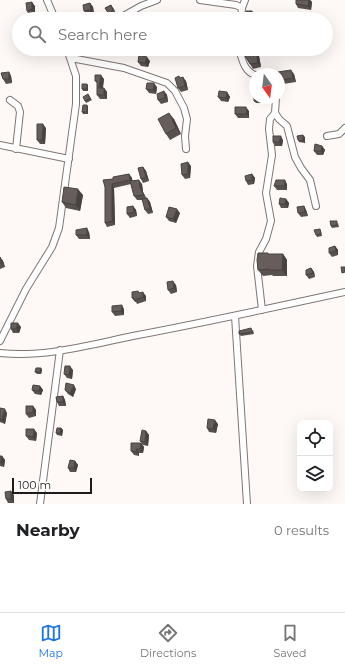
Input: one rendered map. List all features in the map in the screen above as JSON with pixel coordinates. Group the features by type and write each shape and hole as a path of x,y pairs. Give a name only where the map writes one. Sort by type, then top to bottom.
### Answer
{"street":[{"path":"47,0 52,12"},
{"path":"130,12 140,6 157,0"},
{"path":"200,0 236,5 242,8"},
{"path":"242,12 245,0"},
{"path":"241,56 245,67 249,72"},
{"path":"0,341 26,289 52,247 59,228 76,104 76,76 71,58 124,68 167,83 175,91 184,108 187,120 185,136 186,149"},
{"path":"10,100 18,106 20,112 16,148"},
{"path":"262,310 257,266 259,252 266,239 271,221 266,192 272,155 269,129 270,119 275,113 276,104"},
{"path":"275,113 287,126 295,157 310,180 316,206"},
{"path":"327,136 338,134 345,128"},
{"path":"0,145 69,159"},
{"path":"0,353 22,354 60,350 235,316 345,292"},
{"path":"235,316 247,504"},
{"path":"40,504 60,350"}],"building":[{"path":"296,0 309,0 308,6 296,4"},
{"path":"32,2 32,9 27,11 26,3"},
{"path":"90,3 91,10 84,11 83,5"},
{"path":"111,5 113,10 108,12 105,8"},
{"path":"139,56 147,57 145,63 138,62"},
{"path":"245,56 257,56 258,63 250,64"},
{"path":"291,70 293,78 285,79 285,71"},
{"path":"9,72 9,79 3,79 1,73"},
{"path":"95,75 101,75 99,88 104,88 104,95 97,95 97,81 95,81"},
{"path":"179,76 180,78 183,77 185,86 178,88 175,78"},
{"path":"147,83 154,83 153,90 146,89"},
{"path":"82,84 87,84 87,89 82,89"},
{"path":"164,91 165,98 158,100 157,94"},
{"path":"219,91 227,92 226,98 218,97"},
{"path":"88,94 90,98 85,101 83,97"},
{"path":"83,105 87,105 87,112 82,112"},
{"path":"235,107 246,107 247,114 235,114"},
{"path":"169,113 176,128 166,134 158,119"},
{"path":"37,124 43,124 42,140 37,140"},
{"path":"303,135 303,141 298,140 297,136"},
{"path":"273,136 281,136 279,142 273,142"},
{"path":"315,144 322,146 321,151 314,151"},
{"path":"188,162 188,174 182,175 181,164"},
{"path":"143,167 146,177 141,179 138,168"},
{"path":"129,174 130,180 112,184 112,221 105,223 105,187 103,180 113,179 113,177"},
{"path":"252,174 252,180 246,181 245,176"},
{"path":"139,180 140,188 144,195 134,196 130,181"},
{"path":"276,180 285,180 284,186 274,186"},
{"path":"64,187 78,189 76,205 62,202"},
{"path":"147,198 150,209 145,210 142,199"},
{"path":"280,198 286,199 285,204 279,204"},
{"path":"133,206 134,212 127,214 127,207"},
{"path":"304,206 305,212 298,213 297,207"},
{"path":"169,207 177,209 173,219 166,217"},
{"path":"330,221 337,221 337,225 331,226"},
{"path":"87,228 87,235 76,235 76,230"},
{"path":"320,229 321,234 316,235 314,230"},
{"path":"335,246 336,251 329,253 329,248"},
{"path":"258,253 283,254 282,270 258,270"},
{"path":"341,267 345,267 345,272 342,273"},
{"path":"311,268 313,273 306,275 306,270"},
{"path":"173,281 174,288 168,290 167,282"},
{"path":"138,291 139,293 143,292 143,297 134,300 134,298 132,298 132,292"},
{"path":"122,305 121,311 112,312 112,306"},
{"path":"11,323 18,323 16,329 11,329"},
{"path":"251,328 252,332 239,334 239,331"},
{"path":"65,366 70,366 69,375 64,374"},
{"path":"36,368 41,368 40,372 35,372"},
{"path":"66,383 74,385 70,393 65,390"},
{"path":"33,385 40,386 39,391 32,390"},
{"path":"63,396 63,402 57,402 56,397"},
{"path":"26,406 33,406 33,412 26,414"},
{"path":"0,408 5,409 2,420 0,419"},
{"path":"208,419 215,420 213,429 207,428"},
{"path":"57,428 61,428 60,433 56,433"},
{"path":"26,429 34,429 33,437 26,436"},
{"path":"142,430 146,431 145,442 140,441"},
{"path":"131,443 141,443 140,449 136,449 137,452 131,451"},
{"path":"0,456 2,456 1,463 0,463"},
{"path":"70,460 75,461 74,468 68,468"},
{"path":"11,491 11,499 6,499 5,492"}]}
